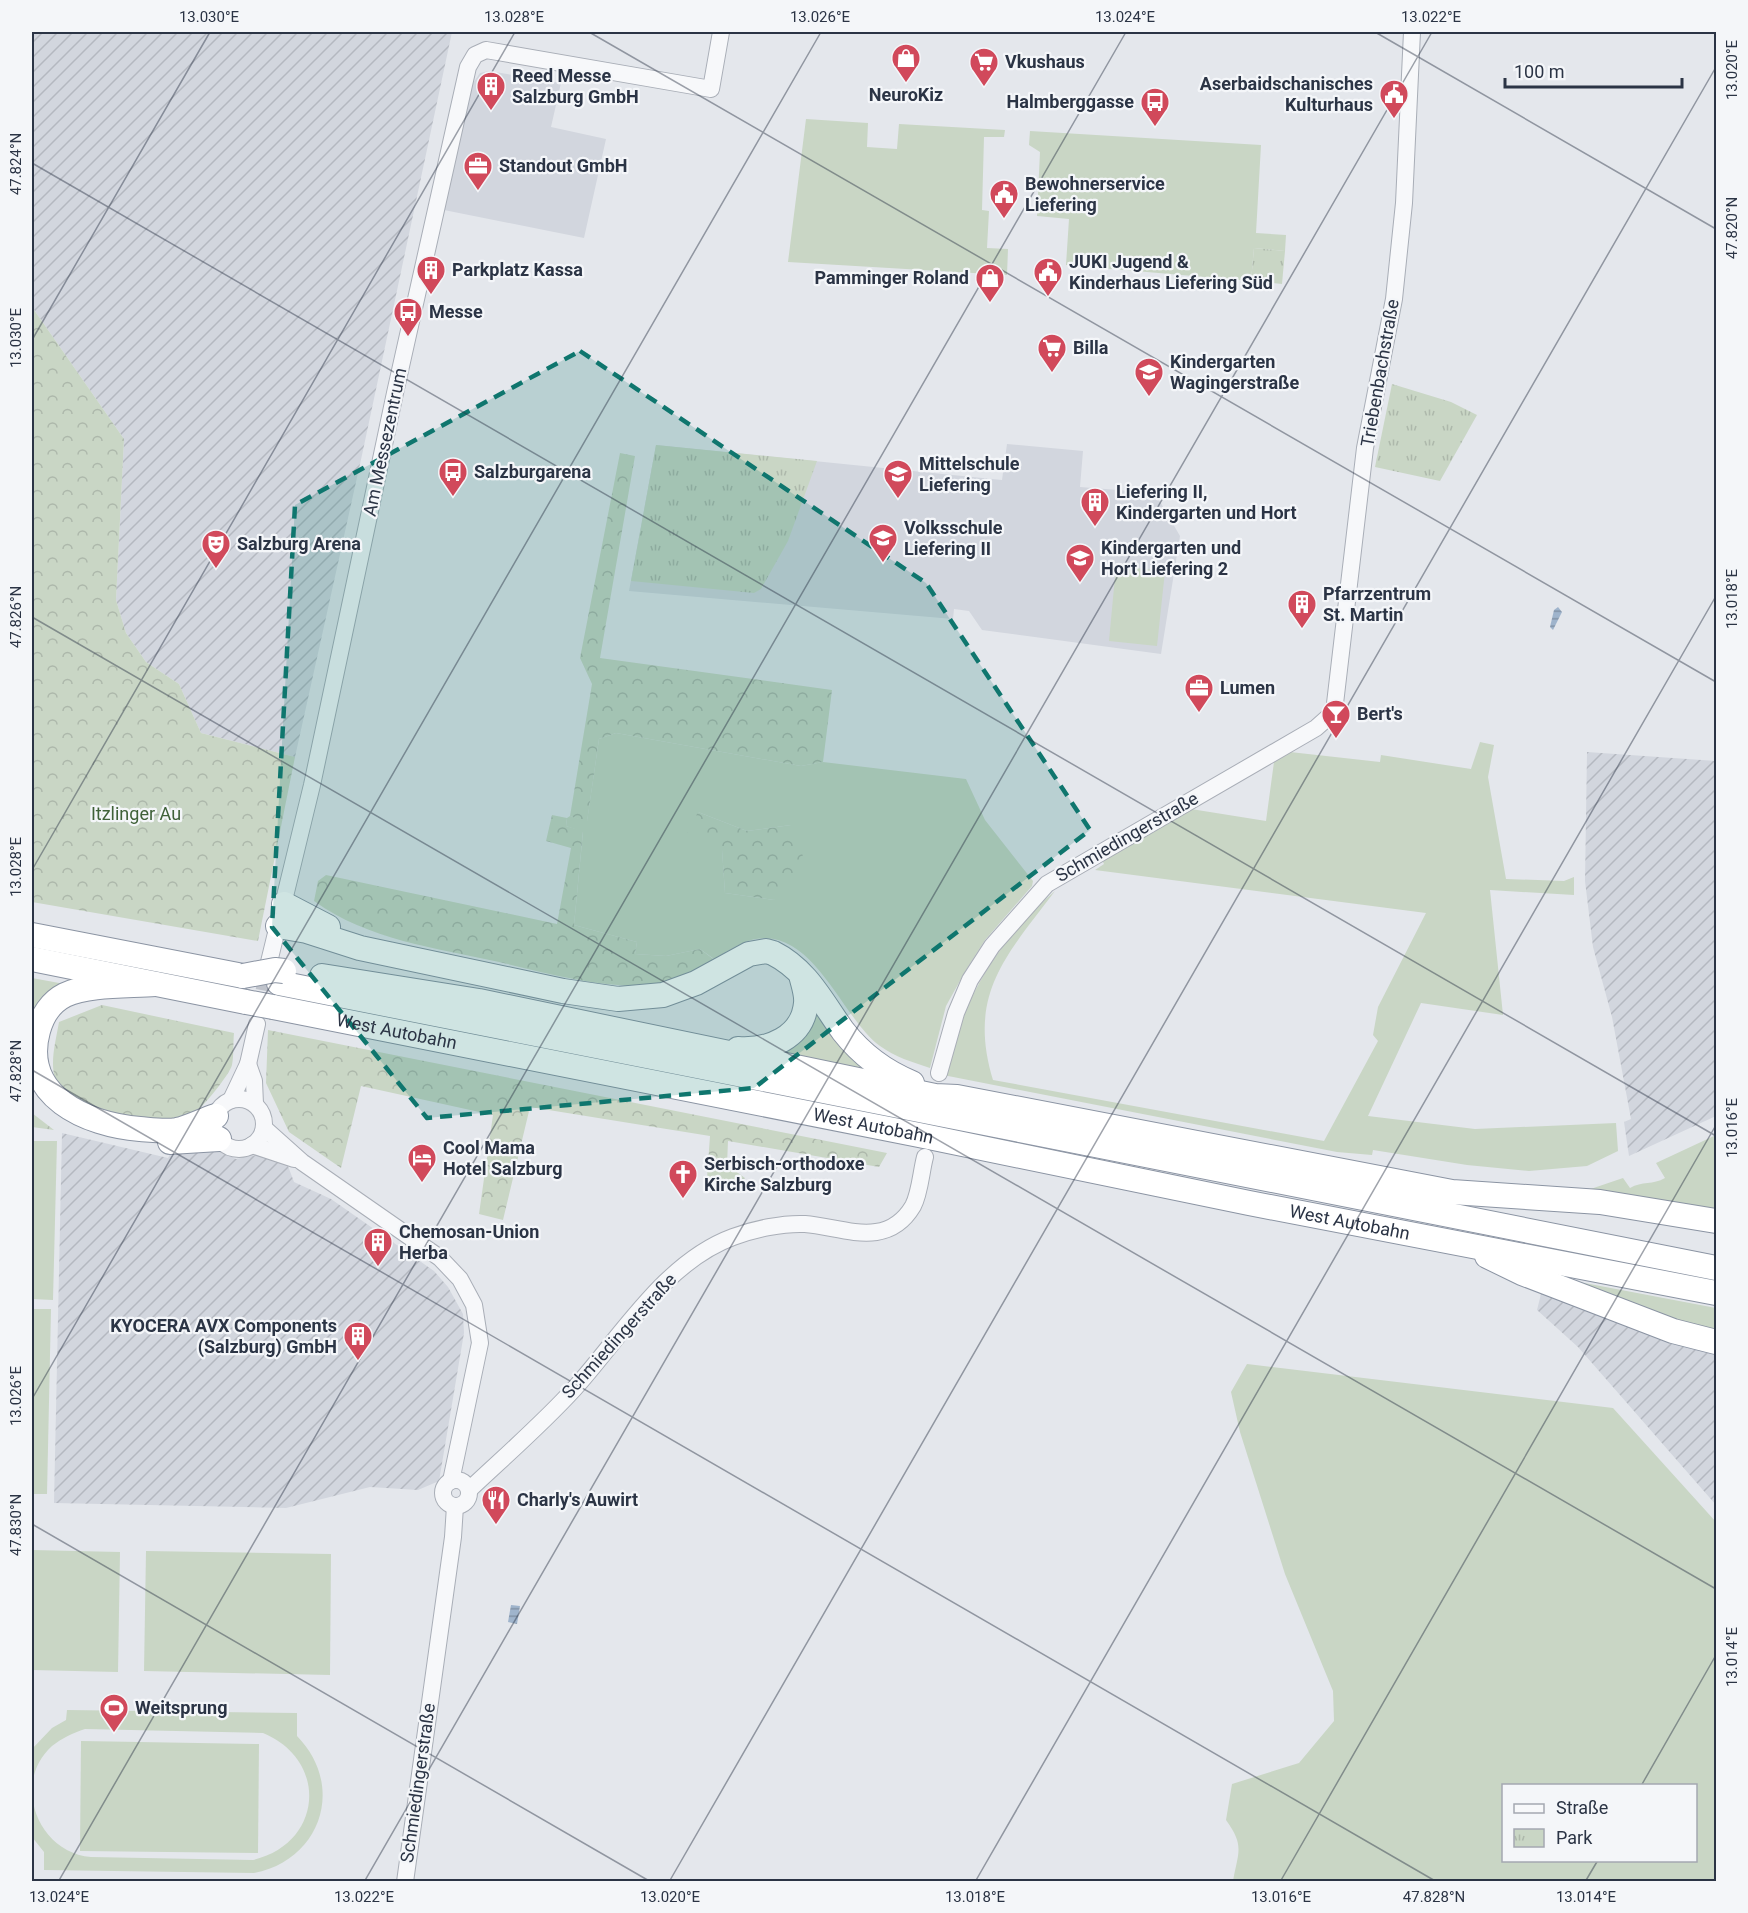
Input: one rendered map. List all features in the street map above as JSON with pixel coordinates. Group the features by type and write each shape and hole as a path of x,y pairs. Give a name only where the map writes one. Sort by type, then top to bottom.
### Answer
{"highway":[{"path":"281,915 379,951 563,991 618,999 645,998 677,990 757,952 766,951 781,957 801,975 819,993 855,1044 883,1068 913,1084 957,1097 1452,1192 1591,1201 1716,1221"},
{"name":"West Autobahn","path":"32,935 243,976 277,972 1716,1268"},
{"name":"West Autobahn","path":"32,959 246,1002 265,1016 930,1137 1249,1203 1716,1293"},
{"path":"277,972 479,1001 878,1085 935,1096 957,1097"},
{"path":"700,1046 750,1050 766,1048 781,1041 791,1033 803,1016 806,1003 801,975"},
{"path":"156,984 78,990 63,996 49,1008 40,1022 34,1055 37,1072 59,1100 81,1114 105,1123 164,1131 177,1130 222,1118"},
{"path":"32,1095 74,1122 135,1140 165,1142 222,1118"},
{"path":"1452,1192 1486,1204 1598,1233 1612,1246"},
{"path":"1455,1241 1522,1274 1716,1347"},
{"path":"1693,1337 1716,1342"}],"street":[{"name":"Am Messezentrum","path":"277,972 281,915 312,785 395,393 470,62 480,51 486,50 711,89 721,32"},
{"name":"Triebenbachstraße","path":"1334,712 1365,448 1394,299 1404,203 1412,32"},
{"name":"Schmiedingerstraße","path":"939,1073 956,1012 970,981 992,946 1047,884 1316,728 1334,712"},
{"path":"248,1064 254,1081 255,1104 264,1119 264,1128 261,1136 252,1145 241,1149 233,1148 222,1118 248,1064 265,1016"},
{"path":"222,1118 240,1099 255,1104"},
{"path":"264,1128 302,1162 440,1258 460,1279 474,1305 480,1343 451,1481 445,1486 443,1493 445,1500 455,1506 466,1502 469,1490 462,1481 451,1481"},
{"path":"252,1145 302,1162"},
{"name":"Schmiedingerstraße","path":"469,1490 572,1391 659,1287 686,1263 732,1237 766,1228 804,1224 867,1233 886,1230 913,1205 925,1157"},
{"name":"Schmiedingerstraße","path":"405,1881 453,1537 455,1506"}],"highlighted area":[{"path":"580,351 926,583 1090,830 754,1088 427,1118 272,927 295,505"}],"shaded area":[{"path":"32,32 452,32 295,757 201,733 179,684 146,662 126,633 116,600 124,439 32,307"},
{"path":"489,71 561,83 551,127 606,139 584,238 444,210 471,86 480,73"},
{"path":"1007,444 1083,451 1080,487 1155,493 1180,536 1161,654 982,630 969,611 954,609 953,619 629,591 656,445 1002,480"},
{"path":"1587,752 1716,761 1716,1116 1629,1156 1624,1122 1631,1119 1612,1017 1593,947 1585,881"},
{"path":"62,1133 168,1158 173,1148 214,1148 236,1159 256,1155 275,1159 288,1166 294,1182 331,1199 434,1271 448,1287 463,1314 464,1333 439,1481 418,1490 370,1487 286,1508 54,1503"},
{"path":"1543,1286 1716,1356 1716,1505 1578,1347 1537,1310"}],"green space":[{"path":"806,119 868,123 867,147 897,149 899,124 1005,130 1004,137 984,137 982,210 989,211 987,248 1008,249 1007,275 788,262"},
{"path":"1030,131 1261,145 1256,233 1286,235 1285,251 1254,248 1251,281 1066,265 1069,219 1037,216 1040,152 1029,145"},
{"path":"1254,248 1285,251 1282,284 1251,281"},
{"name":"Itzlinger Au","path":"32,307 124,439 116,600 126,633 146,662 179,684 201,733 295,757 258,941 32,902"},
{"path":"1392,384 1451,402 1477,415 1440,481 1375,467"},
{"path":"656,445 817,461 788,541 761,589 754,593 631,581"},
{"path":"620,453 635,456 600,658 832,690 823,762 801,766 616,733 599,739 587,822 570,816 592,684 580,658"},
{"path":"1116,566 1165,571 1157,646 1109,641"},
{"path":"616,733 801,766 823,762 966,779 985,820 1033,881 1032,886 985,940 946,1006 930,1068 898,1056 880,1046 866,1033 809,959 792,946 773,939 751,940 714,959 700,949 666,956 635,954 637,942 574,925 583,832 566,826 567,818 570,816 587,821 599,739","holes":["698,812 747,831 791,825 774,900 725,893 722,849"]},
{"path":"1480,742 1494,745 1488,777 1506,879 1564,881 1574,877 1574,895 1490,890 1503,1015 1421,1003 1368,1116 1475,1129 1616,1123 1618,1151 1587,1166 1529,1171 1467,1165 1373,1150 1372,1155 1337,1152 943,1075 961,1022 984,974 1015,930 1055,891 1007,957 988,1000 985,1023 986,1050 993,1080 1324,1141 1378,1041 1373,1035 1378,1007 1426,913 1095,870 1104,864 1102,860 1191,809 1266,821 1274,762 1290,752 1380,762 1381,755 1471,769"},
{"path":"698,812 747,831 791,825 806,864 774,900 725,893 722,850 687,834"},
{"path":"552,815 567,818 566,826 583,831 574,925 637,942 635,954 666,956 700,949 716,961 686,977 662,985 614,985 556,975 403,941 357,925 314,901 318,881 326,875 557,924 571,848 546,841"},
{"path":"32,978 70,985 32,1023"},
{"path":"102,1005 234,1033 233,1061 230,1070 215,1092 196,1112 179,1119 161,1120 119,1115 79,1101 64,1091 56,1081 54,1074 54,1052 59,1022"},
{"path":"813,1010 882,1074 776,1056"},
{"path":"268,1030 887,1153 879,1167 728,1141 727,1165 745,1178 739,1187 707,1178 710,1136 530,1107 503,1220 479,1214 493,1115 361,1086 341,1168 289,1132 266,1083"},
{"path":"32,1113 54,1130 32,1127"},
{"path":"1716,1135 1716,1216 1576,1194 1623,1178 1630,1188 1661,1180 1665,1178 1656,1163"},
{"path":"32,1141 57,1141 53,1300 32,1299"},
{"path":"1553,1277 1716,1308 1716,1336"},
{"path":"32,1309 51,1309 47,1494 32,1494"},
{"path":"1247,1364 1613,1408 1716,1522 1716,1881 1233,1881 1238,1843 1226,1820 1232,1784 1299,1763 1334,1721 1333,1691 1285,1574 1240,1432 1231,1392"},
{"path":"32,1550 120,1552 118,1672 32,1670"},
{"path":"146,1551 331,1554 330,1675 144,1671"},
{"path":"67,1710 297,1713 297,1736 312,1756 320,1777 323,1798 319,1818 310,1837 296,1853 277,1865 254,1873 44,1870 44,1852 32,1837 32,1749 52,1728 66,1720","holes":["85,1729 263,1733 285,1746 299,1762 307,1781 309,1801 304,1820 293,1837 276,1851 253,1860 91,1857 72,1853 57,1843 45,1830 36,1814 32,1796 33,1778 40,1761 56,1743"]},
{"path":"81,1741 259,1744 258,1853 80,1851"}],"water":[{"path":"1558,607 1562,612 1553,630 1550,627 1554,610"},
{"path":"511,1605 520,1606 517,1624 508,1622"}],"tunnel":[{"path":"259,1014 269,963"}],"place":[{"name":"NeuroKiz","path":"906,84"},
{"name":"Vkushaus","path":"984,88"},
{"name":"Reed Messe Salzburg GmbH","path":"491,112"},
{"name":"Aserbaidschanisches Kulturhaus","path":"1394,120"},
{"name":"Halmberggasse","path":"1155,128"},
{"name":"Standout GmbH","path":"478,192"},
{"name":"Bewohnerservice Liefering","path":"1004,220"},
{"name":"Parkplatz Kassa","path":"431,296"},
{"name":"JUKI Jugend & Kinderhaus Liefering Süd","path":"1048,298"},
{"name":"Pamminger Roland","path":"990,304"},
{"name":"Messe","path":"408,338"},
{"name":"Billa","path":"1052,374"},
{"name":"Kindergarten Wagingerstraße","path":"1149,398"},
{"name":"Salzburgarena","path":"453,498"},
{"name":"Mittelschule Liefering","path":"898,500"},
{"name":"Liefering II, Kindergarten und Hort","path":"1095,528"},
{"name":"Volksschule Liefering II","path":"883,564"},
{"name":"Salzburg Arena","path":"216,570"},
{"name":"Kindergarten und Hort Liefering 2","path":"1080,584"},
{"name":"Pfarrzentrum St. Martin","path":"1302,630"},
{"name":"Lumen","path":"1199,714"},
{"name":"Bert's","path":"1336,740"},
{"name":"Cool Mama Hotel Salzburg","path":"422,1184"},
{"name":"Serbisch-orthodoxe Kirche Salzburg","path":"683,1200"},
{"name":"Chemosan-Union Herba","path":"378,1268"},
{"name":"KYOCERA AVX Components (Salzburg) GmbH","path":"358,1362"},
{"name":"Charly's Auwirt","path":"496,1526"},
{"name":"Weitsprung","path":"114,1734"}]}
